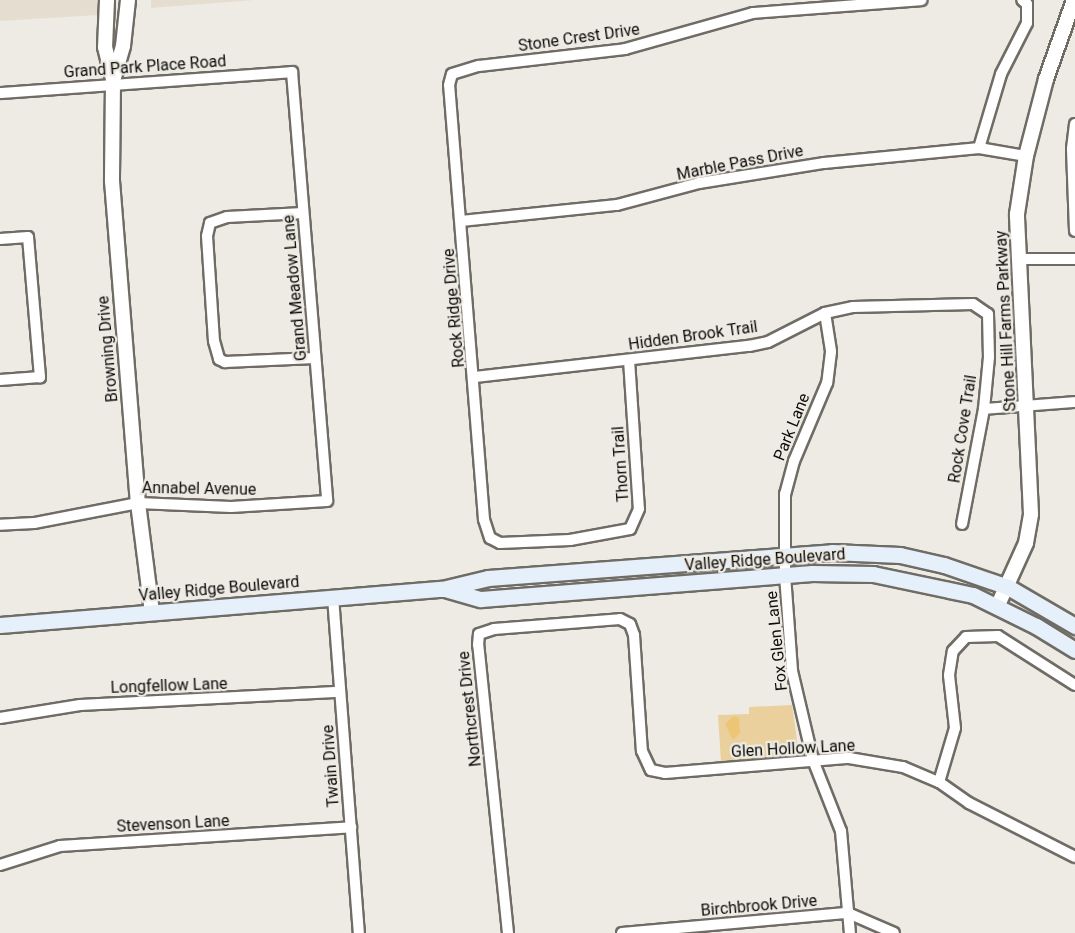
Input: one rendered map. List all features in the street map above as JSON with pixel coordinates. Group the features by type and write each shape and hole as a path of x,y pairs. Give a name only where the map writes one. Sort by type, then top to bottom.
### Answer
{"main road":[{"name":"Valley Ridge Boulevard","path":"0,625 442,589 488,578 785,554 900,555 1008,587 1075,626"},
{"name":"Valley Ridge Boulevard","path":"442,589 481,599 785,575 844,572 896,577 951,588 999,605 1075,650"}],"street":[{"name":"Browning Drive","path":"107,0 105,47 113,82 112,181 138,503 152,612"},
{"name":"Browning Drive","path":"113,82 123,46 128,0"},
{"name":"Stone Crest Drive","path":"452,74 478,66 625,49 753,13 922,0"},
{"path":"979,148 1001,74 1027,23 1027,4 1022,0"},
{"name":"Stone Hill Farms Parkway","path":"999,605 1026,543 1031,514 1017,259 1017,214 1026,156 1046,79 1074,0"},
{"name":"Grand Park Place Road","path":"0,93 113,82 292,72"},
{"name":"Grand Meadow Lane","path":"292,72 327,501"},
{"name":"Rock Ridge Drive","path":"452,74 449,85 475,377 484,519 490,538"},
{"path":"1075,124 1072,149 1075,231"},
{"name":"Marble Pass Drive","path":"461,222 617,205 699,183 771,170 979,148 1026,156"},
{"path":"303,213 226,217 210,223 207,237 219,358 236,363 315,358"},
{"path":"0,239 28,237 40,377 0,380"},
{"path":"1017,259 1075,259"},
{"name":"Hidden Brook Trail","path":"475,377 768,342 825,313 895,305 980,307"},
{"name":"Rock Cove Trail","path":"962,524 984,409 988,314 980,307"},
{"name":"Park Lane","path":"785,554 785,494 794,461 827,383 831,352 825,313"},
{"name":"Thorn Trail","path":"490,538 500,543 570,540 630,528 639,509 629,360"},
{"path":"984,409 1075,402"},
{"name":"Annabel Avenue","path":"0,525 34,523 138,503 231,507 327,501"},
{"name":"Fox Glen Lane","path":"785,554 792,671 813,760 841,831 850,933"},
{"name":"Twain Drive","path":"333,597 359,933"},
{"name":"Northcrest Drive","path":"508,933 479,634 494,629 620,619 630,624 634,635 637,683"},
{"path":"939,782 956,728 949,675 953,651 966,637 998,636 1075,685"},
{"name":"Glen Hollow Lane","path":"637,683 642,751 651,770 666,773 849,758 903,767 939,782 969,803 1075,857"},
{"name":"Longfellow Lane","path":"0,718 80,705 340,692"},
{"name":"Stevenson Lane","path":"0,865 60,846 351,827"},
{"name":"Birchbrook Drive","path":"622,933 848,913 894,933"}],"shaded area":[{"path":"0,0 99,0 99,15 0,21"},
{"path":"151,0 254,0 151,8"},
{"path":"792,705 799,754 721,762 718,715 749,714 749,707"},
{"path":"734,716 739,718 740,733 733,740 725,724"}]}
